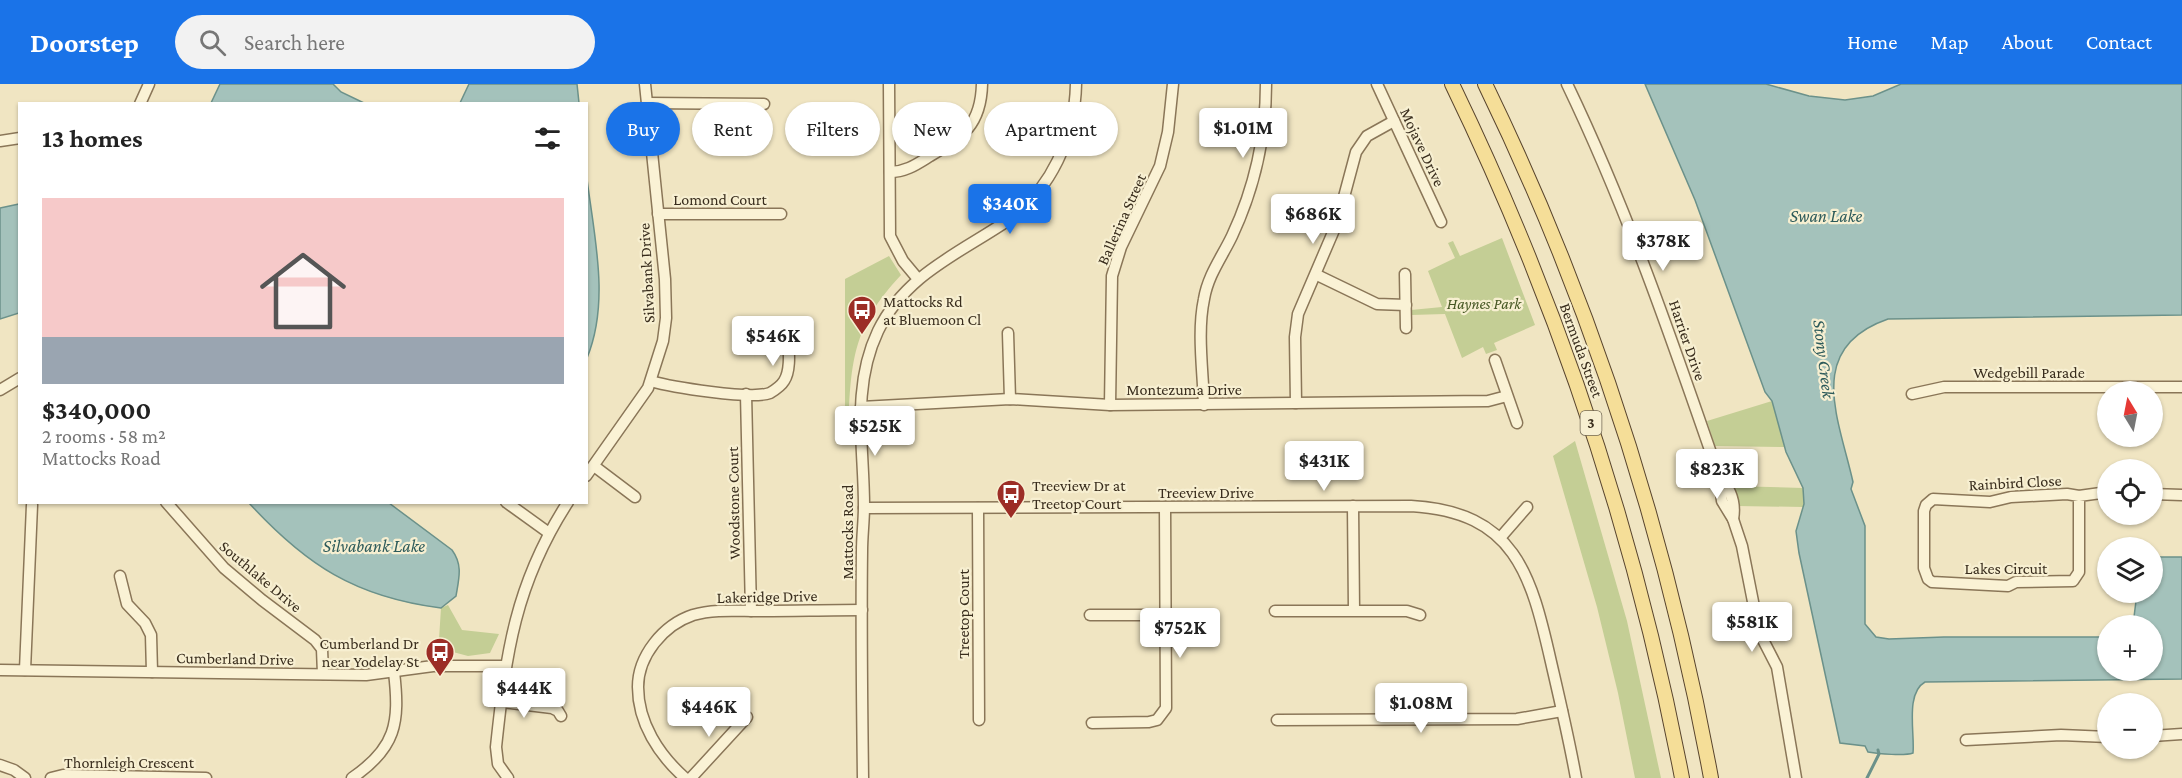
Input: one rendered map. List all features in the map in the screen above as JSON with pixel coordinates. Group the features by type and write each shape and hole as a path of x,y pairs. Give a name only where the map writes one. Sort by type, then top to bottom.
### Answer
{"main road":[{"name":"Bermuda Street","path":"1452,84 1521,235 1593,431 1644,607 1682,778"},
{"name":"Bermuda Street","path":"1485,84 1562,259 1622,424 1679,625 1711,778"}],"street":[{"path":"141,102 149,84"},
{"name":"Silvabank Drive","path":"645,84 647,102"},
{"path":"889,84 890,236 903,261 918,279"},
{"path":"890,172 908,169 958,140 976,116 981,103 982,84"},
{"name":"Mattocks Road","path":"863,778 864,508 861,470 861,407 866,362 878,331 896,302 918,279 943,259 1008,219 1040,188 1054,168 1067,138 1076,102 1076,84"},
{"name":"Ballerina Street","path":"1110,405 1112,276 1121,247 1160,166 1168,132 1173,84"},
{"path":"1203,405 1203,300 1212,274 1232,236 1252,181 1265,121 1266,84"},
{"name":"Mojave Drive","path":"1377,84 1442,222"},
{"name":"Harrier Drive","path":"1567,84 1609,176 1656,294 1719,476 1726,484 1732,498 1733,519 1742,546 1759,632 1777,667 1796,778"},
{"path":"1296,403 1296,324 1303,302 1317,275 1337,223 1359,145 1372,131 1394,121"},
{"path":"0,141 18,138"},
{"name":"Silvabank Drive","path":"588,474 636,409 651,381 663,341 666,318 652,156"},
{"name":"Lomond Court","path":"658,214 781,214"},
{"path":"1405,274 1406,328"},
{"path":"1317,275 1377,304 1406,305"},
{"path":"651,381 681,389 746,394 770,393 785,379 788,331"},
{"path":"1008,333 1010,399"},
{"path":"1495,360 1517,423"},
{"path":"0,390 18,379"},
{"name":"Wedgebill Parade","path":"1912,394 1944,387 2182,387"},
{"name":"Woodstone Court","path":"746,394 751,611"},
{"name":"Montezuma Drive","path":"861,407 1010,399 1110,405 1203,405 1488,401 1507,396"},
{"path":"594,466 635,497"},
{"name":"Rainbird Close","path":"1926,505 1938,498 1990,502 2011,497 2097,494"},
{"path":"2163,494 2182,495"},
{"name":"Lakes Circuit","path":"1926,505 1924,568 1928,579 1932,582 1999,586 2016,582 2073,581 2079,572 2079,496"},
{"name":"Southlake Drive","path":"168,504 224,568 315,640 322,649 323,674"},
{"path":"509,504 549,533"},
{"path":"508,778 500,768 496,756 504,666 523,593 549,533 567,504"},
{"path":"26,670 32,505"},
{"path":"1353,506 1354,610"},
{"name":"Treeview Drive","path":"864,508 1353,506 1435,507 1456,512 1482,525 1500,538 1521,564 1530,584 1562,711 1576,778"},
{"path":"1092,723 1149,722 1157,720 1165,712 1165,507"},
{"path":"1500,538 1527,507"},
{"name":"Treetop Court","path":"978,508 979,720"},
{"path":"120,576 127,604 145,623 151,636 152,672"},
{"name":"Lakeridge Drive","path":"685,778 663,755 641,712 638,682 644,663 657,639 686,618 715,611 862,610"},
{"path":"1275,610 1407,611 1420,615"},
{"path":"1090,615 1166,615"},
{"name":"Cumberland Drive","path":"0,670 323,674 394,672 454,665 504,666"},
{"path":"352,778 375,762 389,740 397,707 394,672"},
{"path":"501,702 552,708 558,711 561,717"},
{"path":"1276,720 1517,719 1562,711"},
{"path":"691,778 747,717"},
{"path":"2163,735 2182,734"},
{"path":"1966,740 2061,735 2097,737"},
{"path":"0,765 14,770 25,778"},
{"name":"Thornleigh Crescent","path":"51,778 63,775 206,778"}],"green space":[{"name":"Haynes Park","path":"1502,238 1535,325 1494,343 1497,350 1486,354 1483,347 1462,358 1445,314 1411,315 1411,310 1442,307 1428,271 1455,258 1448,243 1453,241 1460,256"},
{"path":"889,256 901,275 884,294 863,330 853,367 848,433 845,438 845,279"},
{"path":"1772,401 1786,447 1715,446 1707,421"},
{"path":"1575,441 1627,621 1661,778 1635,778 1618,693 1597,607 1553,456"},
{"path":"1730,486 1803,488 1804,504 1803,507 1737,506"},
{"path":"448,605 462,630 499,634 490,653 468,656 453,652 453,655 438,655 441,608"}],"water":[{"path":"220,84 333,84 341,92 362,102 211,102"},
{"path":"469,84 577,84 579,102 460,102"},
{"name":"Swan Lake","path":"1645,84 1766,84 1809,96 1845,100 1873,96 1901,84 2182,84 2182,315 1888,319 1862,332 1845,348 1836,367 1834,388 1836,410 1853,482 1851,489 1865,526 1865,624 1876,637 1889,639 2097,637 2097,680 1925,682 1919,687 1913,704 1913,753 1898,755 1873,753 1868,752 1865,746 1840,743 1799,553 1796,531 1804,504 1803,488 1786,452 1772,401 1765,392 1695,200"},
{"path":"588,185 596,242 599,289 594,336 588,355"},
{"path":"18,204 18,313 0,319 0,208"},
{"name":"Silvabank Lake","path":"250,504 390,504 452,550 459,566 456,596 441,608 383,596 334,575 312,561 270,525"},
{"name":"Swan Lake","path":"2163,557 2182,557 2182,679 2163,679 2163,615 2134,615 2136,603 2163,603"}],"waterway":[{"name":"Stony Creek","path":"1867,778 1879,754 1878,750"}],"place":[{"name":"Mattocks Rd at Bluemoon Cl","path":"862,336"},
{"name":"Treeview Dr at Treetop Court","path":"1011,520"},
{"name":"Cumberland Dr near Yodelay St","path":"440,678"}]}
